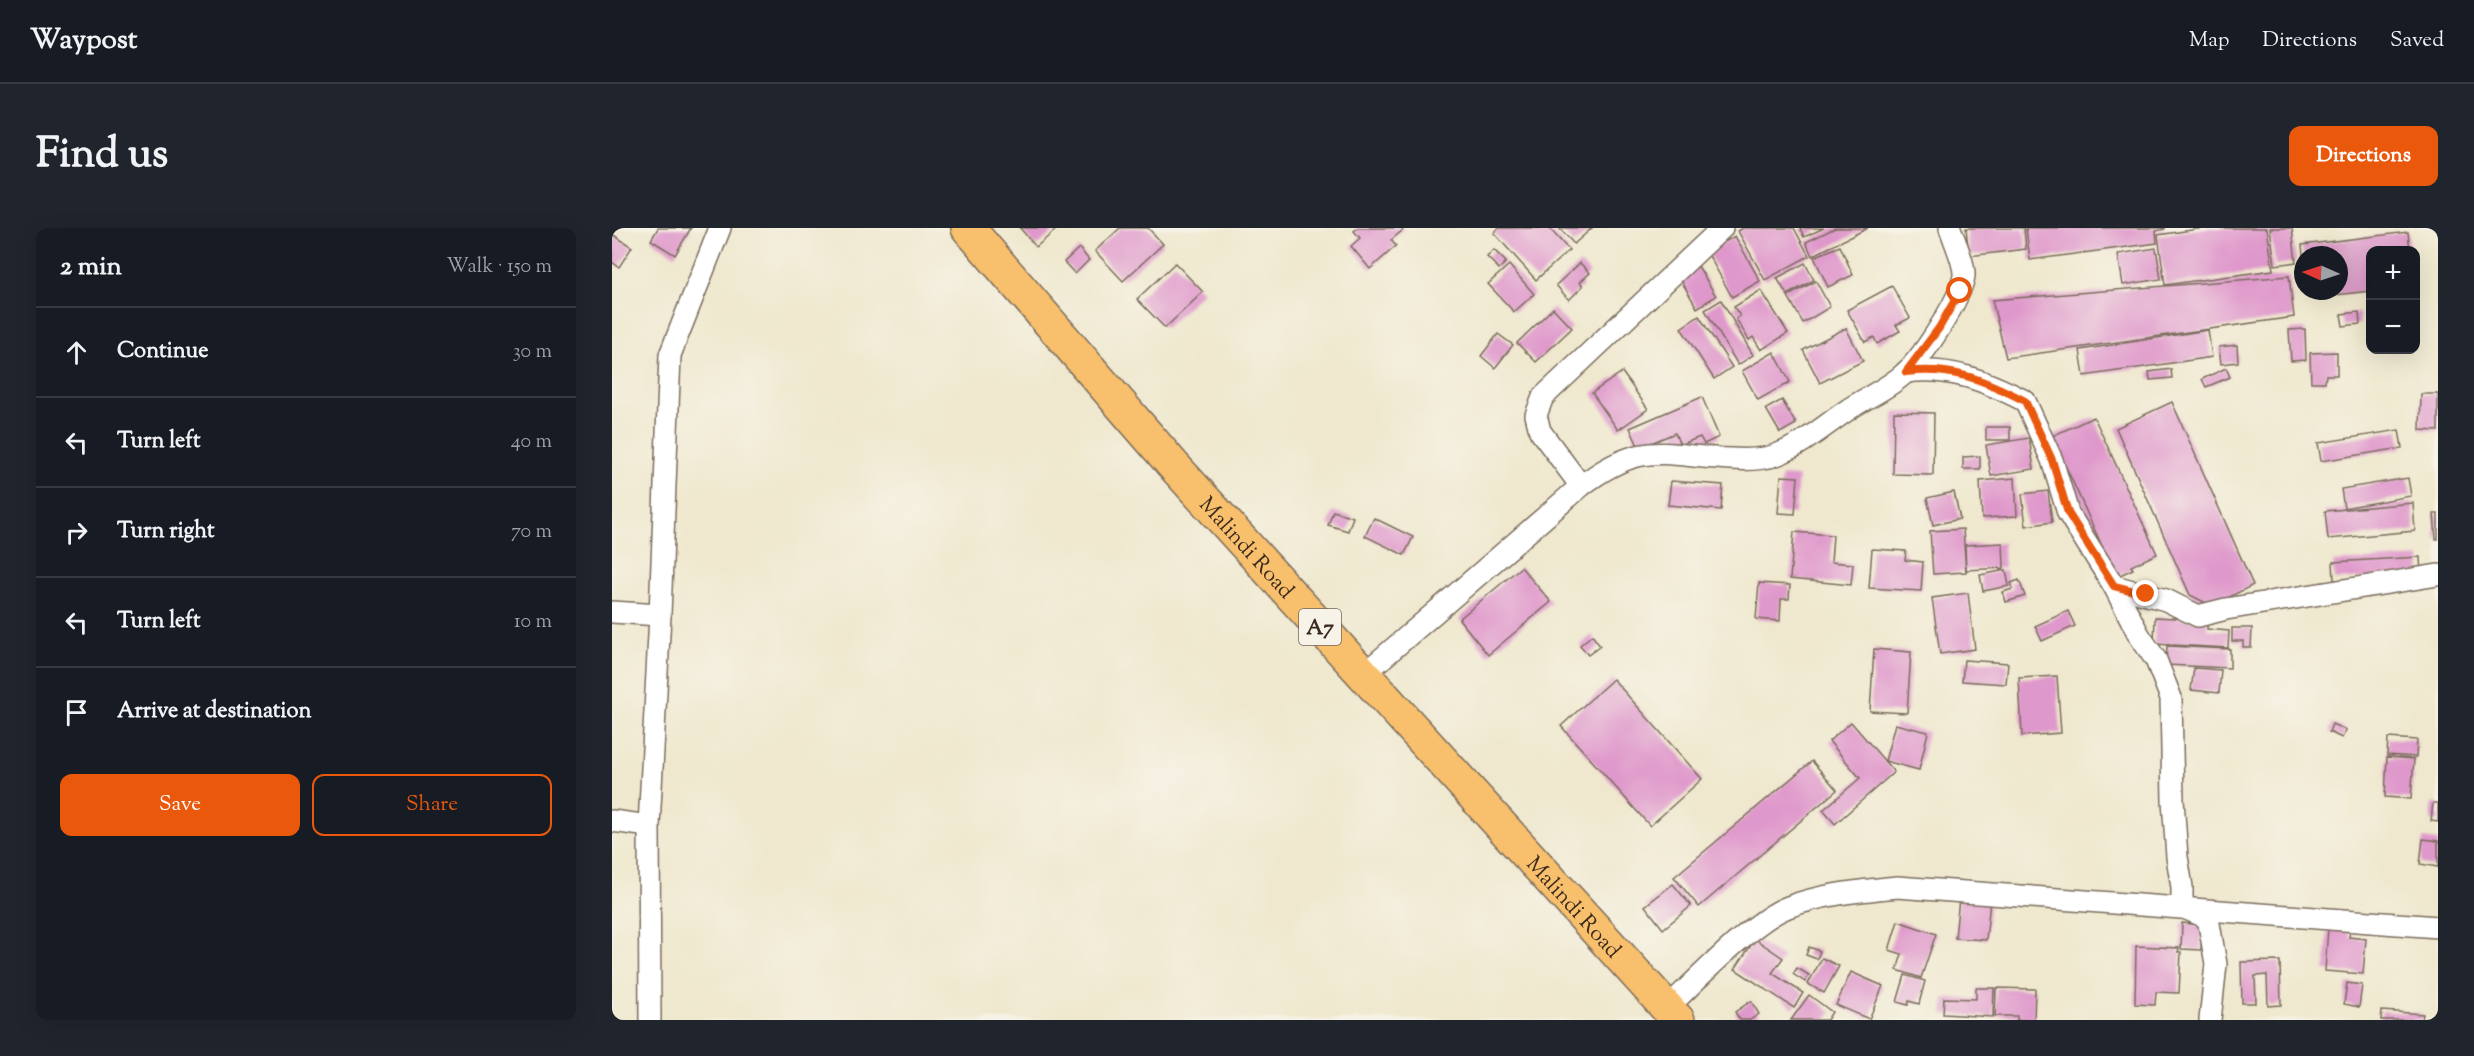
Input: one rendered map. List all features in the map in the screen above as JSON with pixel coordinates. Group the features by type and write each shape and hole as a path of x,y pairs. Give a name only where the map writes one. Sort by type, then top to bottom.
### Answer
{"highway":[{"name":"Malindi Road","path":"968,228 1173,465 1673,1014"}],"street":[{"path":"650,1020 649,826 670,355 720,228"},
{"path":"1581,486 1540,431 1536,415 1544,397 1722,228"},
{"path":"1364,674 1581,486 1605,468 1630,456 1660,452 1752,460 1776,455 1806,440 1906,372 1939,328 1960,291 1965,273 1950,228"},
{"path":"1906,372 1928,369 1964,374 2025,401 2052,460 2068,513 2114,586 2139,634 2156,660 2171,698 2173,800 2182,907"},
{"path":"2114,586 2166,600 2198,616 2226,609 2438,576"},
{"path":"612,612 660,615"},
{"path":"612,821 649,826"},
{"path":"1673,1014 1752,930 1786,908 1836,894 1897,887 2438,927"},
{"path":"2182,907 2208,918 2216,964 2210,1020"}],"building":[{"path":"658,228 691,228 675,255 651,240"},
{"path":"1020,228 1058,228 1036,247"},
{"path":"1120,228 1148,228 1163,244 1123,281 1095,251"},
{"path":"1357,228 1402,228 1403,230 1391,240 1396,246 1370,269 1351,246 1360,238 1354,231"},
{"path":"1499,228 1549,228 1569,250 1536,280 1494,233"},
{"path":"1559,228 1592,228 1574,244"},
{"path":"1743,228 1794,228 1809,256 1765,280 1738,231"},
{"path":"1800,228 1824,228 1804,237"},
{"path":"1835,228 1868,228 1812,256 1806,242"},
{"path":"1966,228 2024,228 2026,249 1969,256"},
{"path":"2026,228 2165,229 2156,231 2157,243 2030,260"},
{"path":"2205,228 2267,228 2273,270 2165,285 2158,235"},
{"path":"2270,228 2292,228 2294,262 2275,265"},
{"path":"2408,232 2410,246 2366,246 2366,291 2348,293 2348,246 2302,245"},
{"path":"612,234 632,247 619,267 612,262"},
{"path":"1735,236 1760,281 1732,297 1707,252"},
{"path":"1840,246 1853,275 1828,287 1814,257"},
{"path":"1079,248 1089,260 1075,274 1064,262"},
{"path":"2156,248 2161,279 2123,285 2118,254"},
{"path":"1494,250 1506,262 1499,269 1487,257"},
{"path":"1175,263 1203,292 1165,328 1137,299"},
{"path":"1580,263 1590,273 1580,282 1583,286 1569,300 1556,285"},
{"path":"1805,263 1814,280 1787,295 1777,278"},
{"path":"1509,265 1534,294 1514,312 1488,284"},
{"path":"1698,266 1716,296 1697,308 1679,277"},
{"path":"2289,276 2294,317 2006,358 1992,300"},
{"path":"1816,281 1830,307 1803,323 1788,296"},
{"path":"1892,286 1910,318 1896,325 1900,331 1877,344 1874,337 1865,342 1847,310"},
{"path":"1761,290 1788,333 1761,350 1753,337 1749,340 1736,319 1740,316 1734,307"},
{"path":"1721,300 1753,355 1738,365 1705,310"},
{"path":"1553,308 1572,328 1536,362 1517,343"},
{"path":"2359,312 2360,324 2343,326 2341,314"},
{"path":"1699,316 1732,367 1714,379 1681,328"},
{"path":"1846,328 1863,361 1820,383 1803,350"},
{"path":"2305,329 2306,360 2291,361 2289,330"},
{"path":"2208,330 2212,357 2084,376 2080,350"},
{"path":"1498,334 1513,345 1495,368 1481,356"},
{"path":"2237,345 2238,362 2221,364 2219,347"},
{"path":"1774,352 1790,382 1758,400 1742,371"},
{"path":"2337,352 2337,375 2326,375 2325,382 2311,382 2310,353"},
{"path":"2226,368 2230,377 2206,387 2202,379"},
{"path":"2171,369 2172,378 2150,380 2149,372"},
{"path":"1622,372 1648,409 1618,430 1592,393"},
{"path":"2421,394 2438,394 2438,431 2420,430"},
{"path":"1702,397 1719,437 1704,444 1700,437 1680,445 1675,433 1639,448 1630,428"},
{"path":"1782,400 1796,424 1780,433 1766,409"},
{"path":"2172,402 2253,585 2212,606 2190,595 2116,428"},
{"path":"1894,412 1934,413 1933,475 1893,474"},
{"path":"2094,417 2157,554 2131,566 2133,569 2116,577 2052,436"},
{"path":"1986,427 2010,427 2010,440 1986,440"},
{"path":"2399,430 2402,448 2321,461 2318,443"},
{"path":"2029,438 2034,469 1991,476 1986,445"},
{"path":"1980,456 1980,469 1963,469 1963,457"},
{"path":"1781,476 1798,477 1795,514 1778,513"},
{"path":"2015,478 2017,516 1982,518 1980,481"},
{"path":"2408,478 2411,496 2344,508 2341,489"},
{"path":"1671,481 1723,485 1721,510 1668,505"},
{"path":"2048,491 2052,522 2026,526 2022,494"},
{"path":"1954,492 1960,519 1933,525 1927,498"},
{"path":"2413,503 2415,531 2328,539 2325,511"},
{"path":"1333,511 1353,517 1348,531 1328,525"},
{"path":"2434,514 2438,514 2438,539 2436,539"},
{"path":"1374,518 1413,537 1404,555 1365,536"},
{"path":"1963,529 1966,572 1933,574 1930,531"},
{"path":"1794,532 1833,535 1831,562 1853,564 1851,585 1790,579"},
{"path":"2003,543 2004,568 1966,570 1965,545"},
{"path":"1872,549 1906,551 1905,560 1923,562 1921,591 1869,588"},
{"path":"2420,557 2421,575 2334,580 2333,562"},
{"path":"1521,567 1551,602 1488,655 1459,619"},
{"path":"2006,570 2009,586 1983,591 1980,575"},
{"path":"2019,580 2025,596 2006,602 2003,592 2013,589 2011,583"},
{"path":"1759,583 1790,585 1789,599 1781,599 1780,621 1756,619"},
{"path":"1968,593 1975,649 1940,654 1932,598"},
{"path":"2068,611 2075,626 2042,641 2035,626"},
{"path":"2155,617 2208,620 2207,629 2229,631 2228,648 2154,644"},
{"path":"2232,628 2252,628 2251,647 2243,647 2243,641 2232,641"},
{"path":"1592,635 1600,646 1588,655 1580,645"},
{"path":"2167,646 2230,649 2230,668 2166,665"},
{"path":"1874,649 1911,652 1907,713 1870,711"},
{"path":"1964,660 2008,663 2006,684 1962,681"},
{"path":"2194,668 2221,670 2219,693 2191,690"},
{"path":"2057,676 2061,733 2022,736 2019,678"},
{"path":"1613,679 1702,779 1650,826 1561,726"},
{"path":"1851,722 1894,772 1835,824 1823,810 1860,778 1829,741"},
{"path":"1895,724 1928,732 1919,770 1885,761"},
{"path":"2332,724 2346,730 2342,738 2329,732"},
{"path":"2388,738 2417,740 2416,757 2387,755"},
{"path":"2387,757 2414,759 2411,799 2385,797"},
{"path":"1812,761 1837,790 1699,907 1674,877"},
{"path":"2433,803 2438,803 2438,822 2431,821"},
{"path":"2423,839 2438,841 2438,867 2420,864"},
{"path":"1673,884 1691,906 1663,929 1645,906"},
{"path":"1959,898 1990,901 1986,940 1955,938"},
{"path":"1898,921 1936,934 1921,978 1897,970 1902,954 1889,950"},
{"path":"2182,923 2202,925 2201,950 2181,949"},
{"path":"2328,928 2350,930 2349,937 2366,939 2363,974 2325,971"},
{"path":"1755,939 1783,958 1772,973 1803,993 1794,1008 1735,969"},
{"path":"2136,946 2179,948 2178,952 2181,952 2179,993 2156,992 2155,1005 2135,1004"},
{"path":"1809,947 1820,951 1817,959 1806,955"},
{"path":"1822,958 1839,966 1824,993 1808,984"},
{"path":"2280,961 2281,1005 2268,1006 2267,975 2255,976 2256,1003 2242,1003 2241,962"},
{"path":"1797,968 1809,975 1805,982 1793,974"},
{"path":"1851,972 1883,986 1869,1019 1836,1005"},
{"path":"1905,975 1925,981 1919,1004 1909,1001 1908,1005 1897,1002"},
{"path":"2347,983 2362,985 2359,1007 2344,1004"},
{"path":"1976,988 1994,988 1993,1017 1943,1014 1944,998 1976,999"},
{"path":"1996,988 2035,989 2034,1020 2017,1020 2017,1016 1995,1016"},
{"path":"1809,995 1832,1012 1827,1020 1791,1020"},
{"path":"1751,1001 1759,1014 1750,1020 1740,1020 1735,1012"},
{"path":"2382,1011 2423,1014 2422,1020 2381,1020"}],"route":[{"path":"1960,291 1939,328 1906,372 1928,369 1964,374 2025,401 2052,460 2068,513 2114,586 2146,594"}]}
